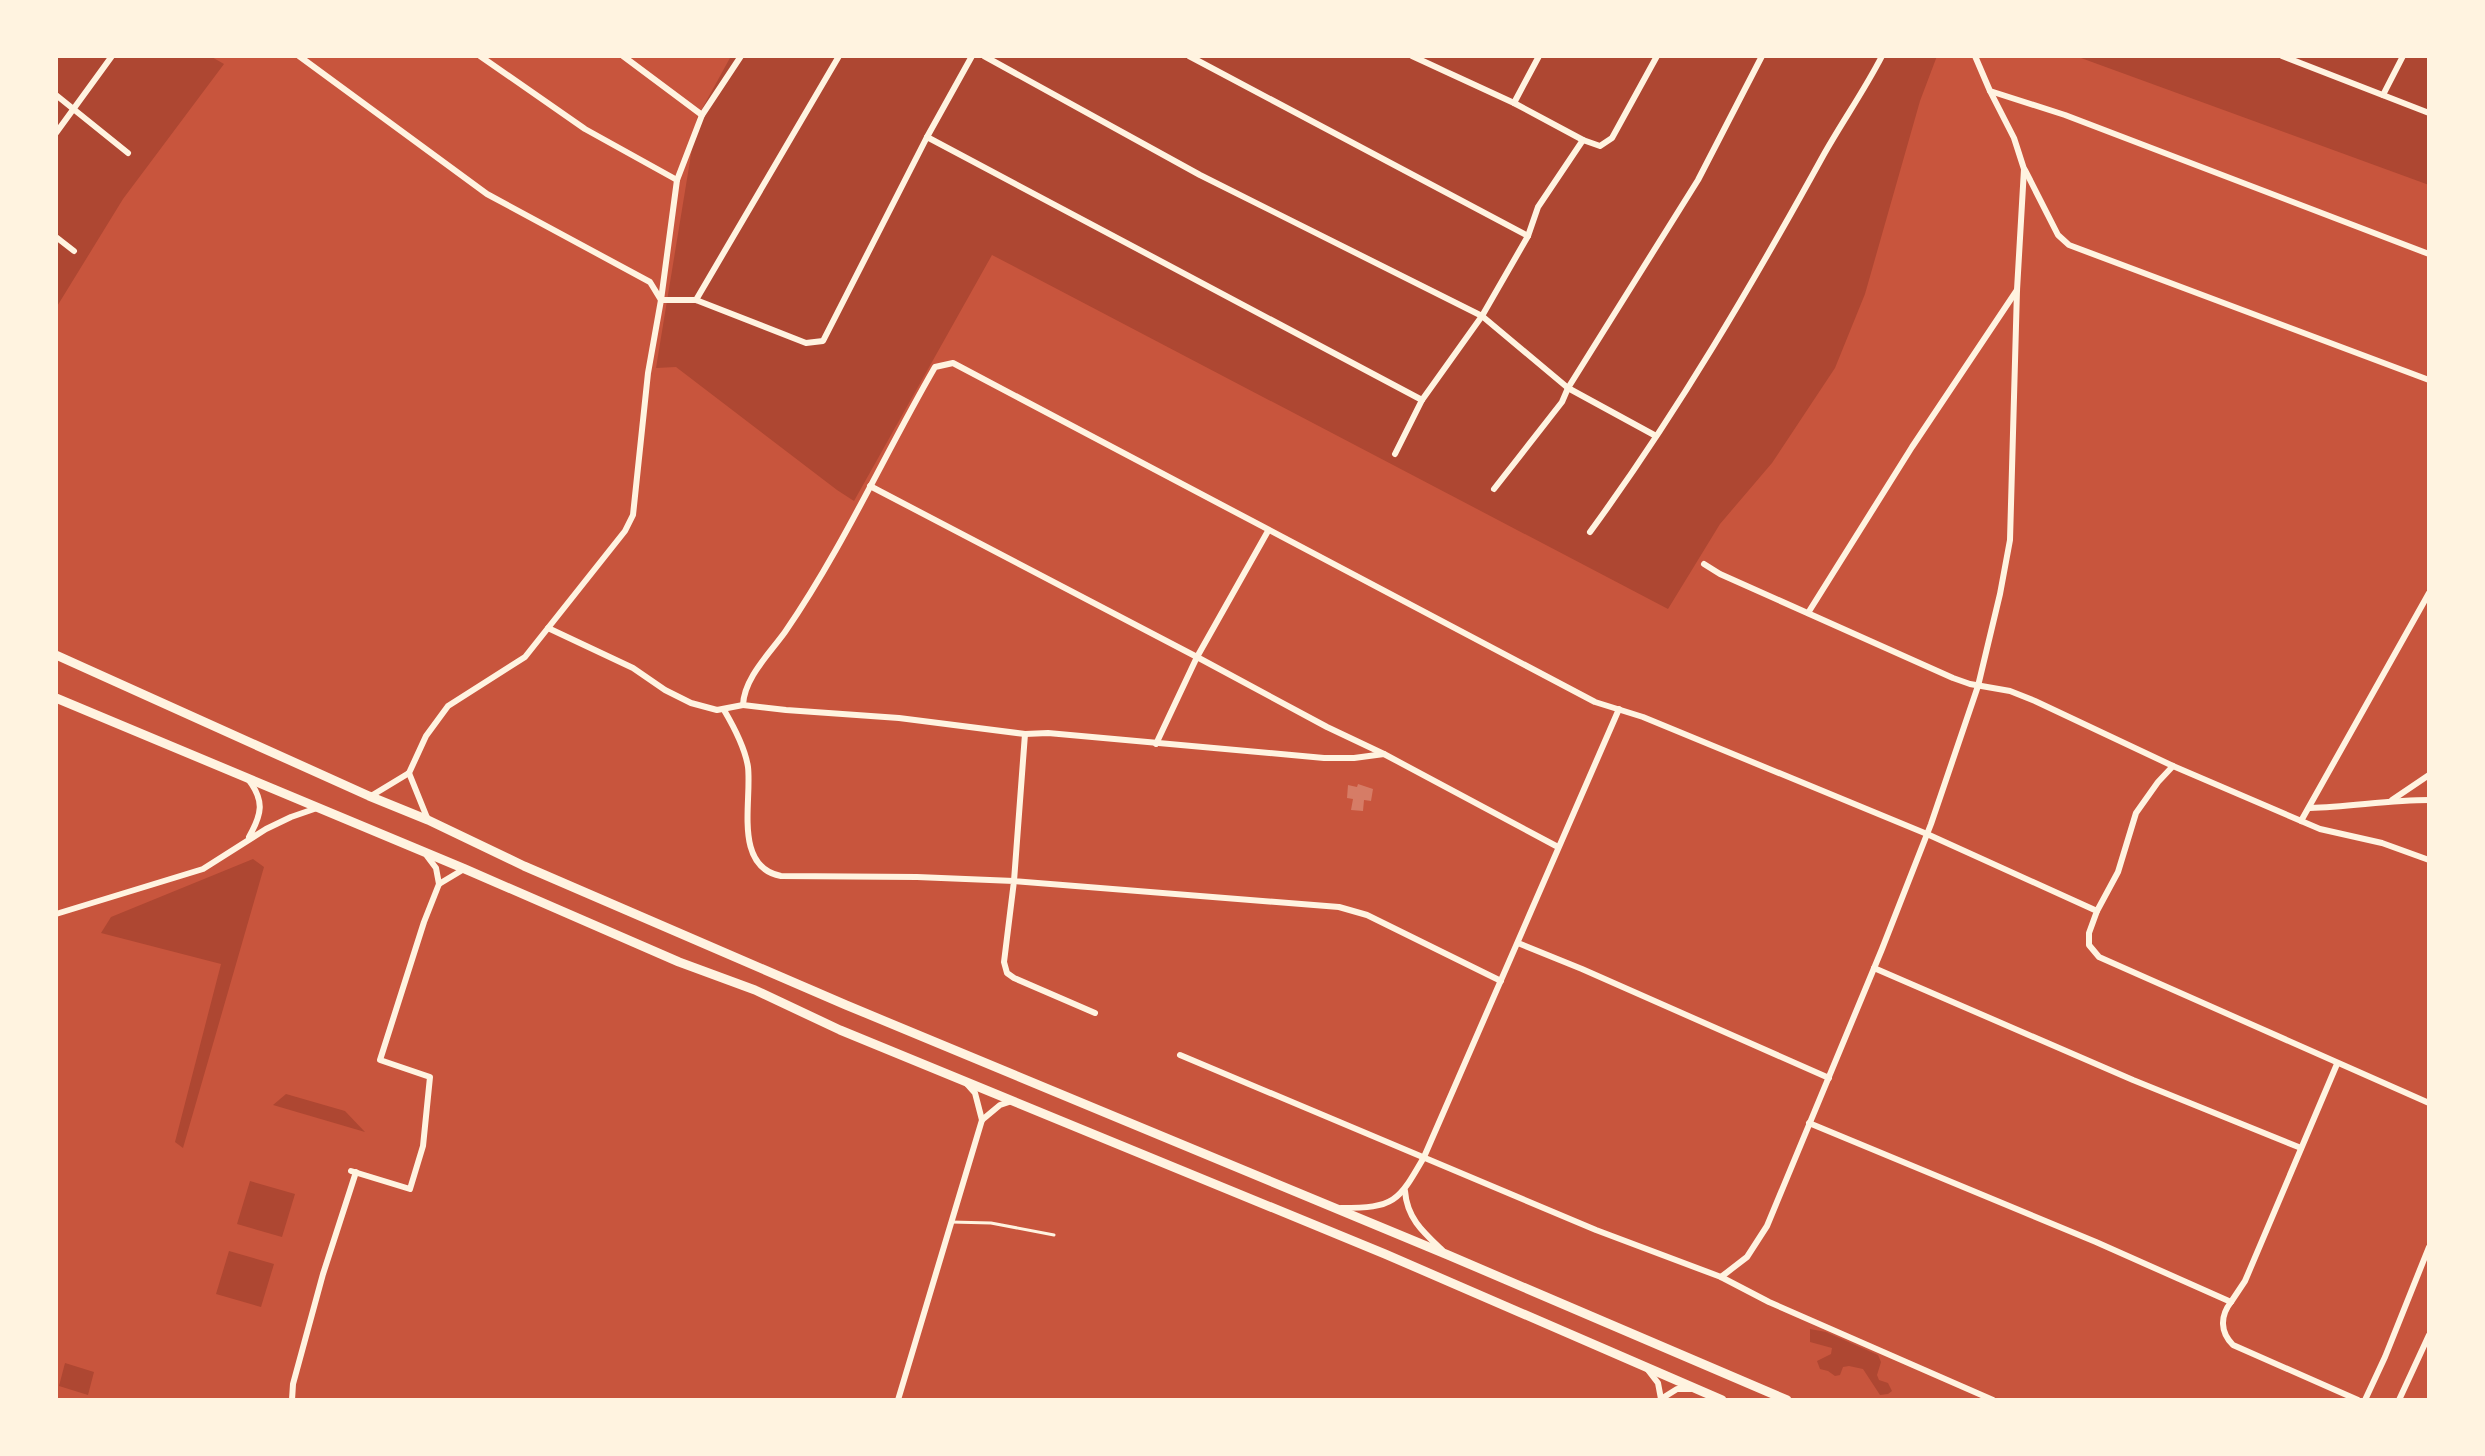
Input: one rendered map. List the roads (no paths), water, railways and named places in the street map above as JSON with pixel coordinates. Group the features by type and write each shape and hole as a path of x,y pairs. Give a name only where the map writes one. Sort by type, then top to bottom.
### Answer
{"main road":[{"path":"56,655 428,820 524,866 846,1005 1448,1255 1787,1400"},
{"path":"56,692 83,709"},
{"path":"56,698 679,962 755,990 840,1030 1385,1254 1722,1400"}],"street":[{"path":"56,133 112,56"},
{"path":"299,56 487,194 650,282 661,300"},
{"path":"480,56 585,129 677,180"},
{"path":"623,56 702,115"},
{"path":"369,796 409,773 426,736 448,706 525,657 625,531 633,515 648,373 677,180 702,115 741,56"},
{"path":"696,300 839,56"},
{"path":"661,300 696,300 806,343 823,341 972,56"},
{"path":"984,56 1200,175 1482,316 1568,388 1656,436"},
{"path":"1189,56 1528,236"},
{"path":"1514,103 1539,56"},
{"path":"1416,57 1600,146 1612,138 1657,56"},
{"path":"1494,489 1562,402 1698,180 1762,56"},
{"path":"1590,532 1724,330 1882,56"},
{"path":"1975,56 2014,138 2024,169 2058,235 2069,245 2429,380"},
{"path":"2282,56 2429,113"},
{"path":"2383,95 2403,56"},
{"path":"1990,91 2065,115 2429,254"},
{"path":"56,95 128,153"},
{"path":"927,137 1422,400"},
{"path":"1395,454 1422,400 1482,316 1528,236 1538,207 1583,140"},
{"path":"1721,1277 1756,1247 1774,1210 1927,834 1978,686 2010,540 2017,290 2024,169"},
{"path":"56,237 74,251"},
{"path":"1808,613 1912,447 2017,290"},
{"path":"743,705 744,693 752,678 794,618 855,518 935,367 951,363 1584,697 1643,717 1927,834 2097,911"},
{"path":"870,486 1558,847"},
{"path":"1156,744 1197,657 1268,531"},
{"path":"1704,564 1720,574 1961,682 1999,688 2035,701 2173,766 2301,821 2382,843 2429,860"},
{"path":"2301,821 2429,593"},
{"path":"548,628 633,668 665,690 711,710 758,706 899,718 1025,734 1048,733 1324,758 1384,754"},
{"path":"1335,1209 1383,1204 1396,1200 1405,1191 1424,1157 1619,709"},
{"path":"724,710 746,759 751,851 768,872 781,876 1014,881 1335,906 1367,915 1501,981"},
{"path":"1025,734 1014,881 1004,962 1007,973 1014,978 1095,1013"},
{"path":"2173,766 2136,813 2124,857 2089,933 2089,945 2099,957 2429,1103"},
{"path":"409,773 428,820"},
{"path":"2392,800 2429,775"},
{"path":"247,778 257,791 260,802 259,818 247,840"},
{"path":"2310,808 2371,805 2392,800 2429,800"},
{"path":"56,914 203,869 247,840 291,817 317,808"},
{"path":"292,1400 293,1384 354,1171 410,1189 423,1146 430,1077 380,1060 439,884 436,868 425,853"},
{"path":"439,884 465,869"},
{"path":"1518,943 1829,1078"},
{"path":"1874,968 2133,1080 2301,1148"},
{"path":"1180,1055 1596,1230 1721,1277 1769,1302 1993,1400"},
{"path":"2337,1064 2245,1281 2225,1310 2222,1320 2226,1337 2233,1345 2358,1400"},
{"path":"898,1400 982,1120 975,1093 965,1081"},
{"path":"982,1120 1000,1105 1015,1101"},
{"path":"1809,1123 2231,1302"},
{"path":"1405,1191 1414,1221 1448,1255"},
{"path":"2365,1400 2429,1247"},
{"path":"2399,1400 2429,1335"},
{"path":"1646,1367 1658,1383 1661,1399 1677,1389 1697,1389"}],"lane":[{"path":"950,1222 991,1223 1054,1235"}]}
